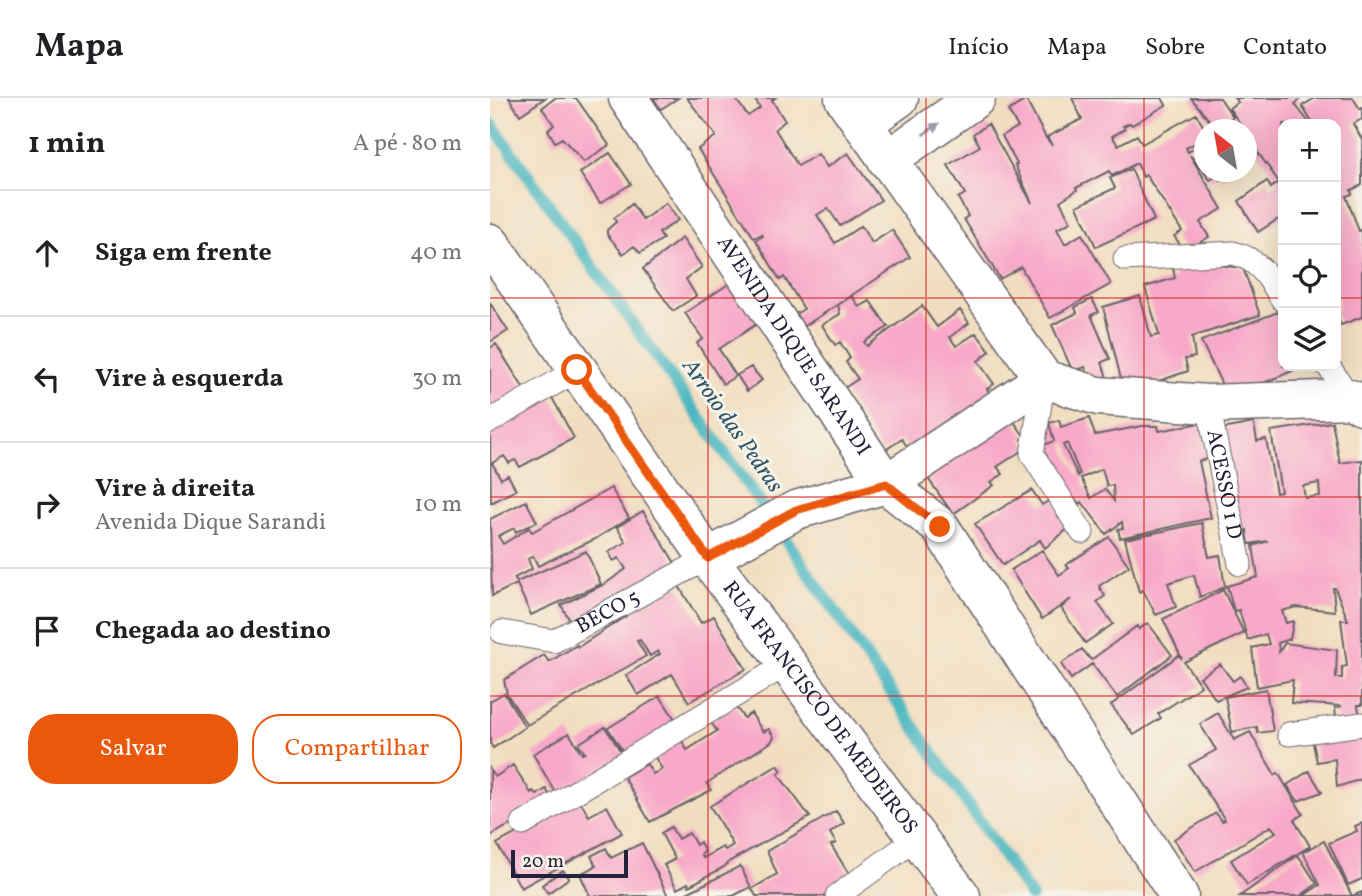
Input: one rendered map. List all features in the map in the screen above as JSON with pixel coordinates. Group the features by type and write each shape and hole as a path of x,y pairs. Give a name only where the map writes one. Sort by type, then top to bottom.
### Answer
{"street":[{"name":"AVENIDA DIQUE SARANDI","path":"628,98 886,484 940,527 1179,896"},
{"path":"899,98 853,111 1044,379 1098,396 1208,404 1357,402"},
{"path":"887,160 976,98"},
{"name":"RUA FRANCISCO DE MEDEIROS","path":"490,243 708,558 961,896"},
{"path":"708,558 796,510 886,484 1044,379"}],"lane":[{"path":"1125,259 1233,253 1254,260 1278,292"},
{"path":"490,421 577,370"},
{"path":"1332,371 1357,402"},
{"path":"1044,379 1032,454 1082,532"},
{"name":"ACESSO 1 D","path":"1208,404 1240,564"},
{"name":"BECO 5","path":"502,632 554,641 708,558"},
{"path":"523,824 787,664"},
{"path":"1289,734 1362,724"},
{"path":"836,896 917,838"}],"building":[{"path":"509,98 545,98 520,115"},
{"path":"555,98 576,98 609,145 584,162 562,138 555,142 548,130 554,125 542,108"},
{"path":"653,98 678,98 661,109"},
{"path":"687,98 735,98 748,116 760,108 754,98 775,98 772,100 785,121 775,129 798,166 818,154 827,167 848,153 881,200 840,226 828,208 817,215 835,243 861,226 872,243 892,230 910,257 800,329 792,316 804,309 784,277 780,280 756,240 763,236 762,234 754,238 698,149 716,136"},
{"path":"1072,98 1162,98 1166,105 1132,125 1130,123 1123,126 1125,129 1112,136 1118,145 1137,135 1142,144 1196,114 1199,119 1194,119 1194,144 1186,148 1188,152 1194,148 1194,160 1190,155 1194,162 1194,182 1206,182 1222,209 1200,222 1209,237 1185,251 1174,236 1182,231 1146,175 1143,177 1137,163 1112,176 1109,171 1076,188 1077,190 1060,201 1071,222 1057,229 1065,244 1082,234 1111,284 1050,318 1021,267 1000,279 964,219 968,216 958,198 965,194 948,165 980,146 973,134 988,124 1032,203 1015,165 1017,164 1002,136 1018,127 1008,111 1026,100 1046,138 1052,145 1047,137 1082,119"},
{"path":"1191,98 1220,98 1233,117 1208,119"},
{"path":"1234,98 1301,98 1295,104 1306,119 1278,119 1278,181 1257,151 1257,119 1237,119 1229,108 1238,102"},
{"path":"1315,98 1353,98 1360,109 1362,108 1362,119 1353,124 1362,139 1362,185 1351,190 1352,194 1346,196 1359,231 1362,230 1362,317 1341,325 1341,119 1310,119 1302,106"},
{"path":"610,153 631,184 600,203 580,173"},
{"path":"1131,169 1154,220 1096,247 1077,206 1115,188 1110,178"},
{"path":"1267,181 1271,188 1278,183 1278,219 1258,232 1239,201"},
{"path":"666,203 678,220 659,233 663,239 640,253 634,246 623,254 607,234 607,230 616,222 614,218 632,204 643,220"},
{"path":"682,238 702,267 686,279 696,296 673,311 643,269"},
{"path":"1185,261 1243,268 1260,315 1192,337 1195,357 1185,359 1188,371 1141,387 1123,387 1103,307 1140,296 1151,337 1159,335 1145,287 1175,278 1172,263"},
{"path":"730,283 758,323 719,349 736,376 723,384 697,343 703,339 685,313"},
{"path":"852,296 859,307 870,301 888,327 864,342 867,346 922,306 937,327 960,310 969,323 950,337 956,346 976,333 990,351 978,361 994,384 987,389 990,393 951,427 947,421 911,452 902,439 882,452 843,389 858,379 846,362 850,358 840,342 835,345 822,325 840,314 838,305"},
{"path":"1092,299 1099,312 1091,315 1110,359 1102,362 1107,378 1091,382 1085,367 1073,372 1052,325 1077,313 1075,307"},
{"path":"490,303 508,331 490,342"},
{"path":"1278,312 1278,371 1292,371 1247,390 1226,393 1201,341"},
{"path":"496,344 527,394 490,416 490,348"},
{"path":"751,367 762,380 747,391 737,375"},
{"path":"550,394 574,438 520,467 515,460 509,463 504,456 492,463 501,479 508,475 516,490 491,503 490,427"},
{"path":"1009,415 1025,437 1022,439 1027,447 997,467 1003,474 991,482 994,485 953,514 920,467"},
{"path":"1089,418 1095,435 1142,426 1158,426 1159,431 1200,423 1208,459 1199,461 1211,518 1120,538 1118,529 1123,528 1122,522 1106,534 1082,502 1080,504 1068,493 1039,447 1054,441 1049,423 1059,420 1061,427","holes":["1067,443 1080,474 1078,476 1063,445","1102,469 1107,486 1113,485 1114,501 1105,489 1091,498 1081,478"]},
{"path":"1332,422 1340,463 1362,460 1362,705 1358,705 1360,720 1337,724 1335,708 1342,706 1291,703 1293,680 1257,687 1252,648 1269,644 1266,634 1248,640 1239,610 1234,611 1227,586 1258,577 1253,546 1268,541 1249,544 1247,530 1242,531 1222,429 1254,423 1257,441 1266,439 1276,493 1281,492 1271,431","holes":["1319,483 1320,496 1305,498 1303,486","1333,588 1348,620 1341,620 1347,666 1342,667 1342,678 1336,678 1337,650 1285,643 1279,652 1278,643 1290,639 1293,624 1293,621 1286,623 1282,611 1296,607 1335,611"]},
{"path":"611,488 629,518 595,539 538,566 533,556 528,559 532,569 514,578 517,582 586,551 601,584 531,615 517,584 492,596 490,519 526,501 537,522 516,532 514,528 498,536 503,544 529,528 532,532"},
{"path":"1032,490 1042,505 1053,498 1070,527 1045,548 1040,540 1003,565 975,524"},
{"path":"643,511 678,568 571,623 561,605 605,584 626,569 619,558 613,561 609,552 626,542 617,527"},
{"path":"1202,523 1209,557 1220,555 1225,587 1200,597 1194,575 1168,583 1176,607 1156,615 1143,590 1139,592 1125,539"},
{"path":"1109,537 1129,566 1099,586 1105,596 1097,602 1113,624 1085,643 1061,608 1071,599 1042,619 1011,570 1042,550 1059,575 1069,568 1066,565"},
{"path":"679,586 701,623 714,616 746,669 689,702 672,674 638,695 626,675 660,654 658,651 650,656 640,640 637,641 646,656 527,725 507,694 504,680 544,655 549,662 577,645 578,647 626,616 624,613"},
{"path":"1223,590 1244,633 1184,662 1201,686 1158,714 1161,718 1134,735 1111,705 1179,655 1182,659 1163,619"},
{"path":"1148,623 1172,655 1117,697 1092,664 1071,679 1061,664 1082,649 1091,660 1137,626 1139,629"},
{"path":"1220,664 1233,681 1240,676 1247,687 1216,700 1200,677"},
{"path":"1266,689 1273,731 1258,733 1257,727 1232,732 1225,697"},
{"path":"504,693 525,727 493,748 490,743 490,701"},
{"path":"660,696 678,724 626,756 608,728"},
{"path":"735,706 744,718 751,713 763,732 769,729 774,737 771,742 707,783 711,790 650,822 624,777 647,764 653,774 662,769 653,754 680,737 687,750 717,731 710,721"},
{"path":"1218,713 1234,740 1250,732 1275,775 1278,773 1303,814 1294,820 1310,846 1247,885 1231,860 1276,832 1271,826 1195,872 1174,839 1216,813 1222,821 1225,820 1189,765 1216,750 1200,724"},
{"path":"605,727 623,755 557,795 533,754 569,733 582,754 585,753 578,744"},
{"path":"1362,729 1362,779 1337,787 1335,759 1317,762 1312,738"},
{"path":"513,765 531,793 533,791 537,795 546,789 553,801 490,836 490,769 495,777"},
{"path":"778,765 782,771 778,774 810,817 689,886 688,883 677,889 664,865 675,859 661,833 671,827 678,839 689,833 696,845 700,842 705,852 701,854 703,858 723,847 725,850 733,845 710,806"},
{"path":"1309,771 1322,792 1298,801 1287,785"},
{"path":"578,798 589,816 607,806 622,833 521,888 497,844"},
{"path":"836,811 844,823 830,833 836,843 831,845 852,879 824,896 756,896 752,889 777,874 767,851"},
{"path":"1362,823 1362,879 1348,885 1329,843 1357,831 1355,826"},
{"path":"1324,841 1352,896 1303,896 1320,885 1303,852"},
{"path":"642,843 668,896 590,896 580,874 596,866 591,856 606,848 611,858"},
{"path":"1298,855 1317,884 1300,896 1240,896"},
{"path":"740,866 751,887 733,896 681,896"},
{"path":"563,870 569,878 548,893 542,885"}],"waterway":[{"name":"Arroio das Pedras","path":"490,122 768,514 1031,896"}],"route":[{"path":"577,370 708,558 796,510 886,484 940,527"}]}
